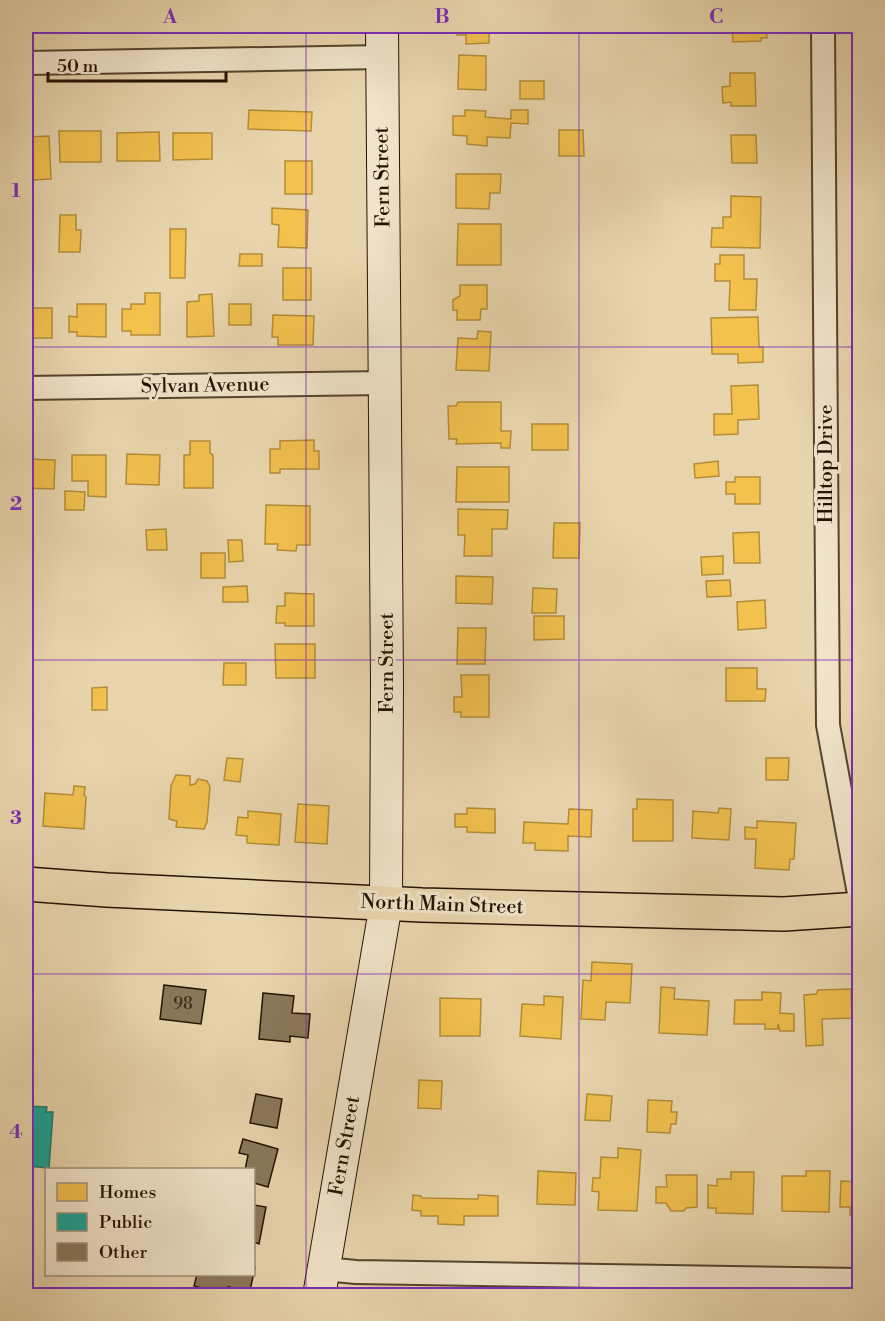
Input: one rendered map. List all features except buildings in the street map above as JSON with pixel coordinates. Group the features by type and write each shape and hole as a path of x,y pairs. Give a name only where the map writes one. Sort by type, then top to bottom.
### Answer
{"main road":[{"name":"North Main Street","path":"26,884 386,904 784,914 860,909"}],"street":[{"name":"Fern Street","path":"322,1282 386,904 388,862 382,26"},
{"name":"Hilltop Drive","path":"823,26 828,725 860,899"},
{"path":"26,63 382,57"},
{"name":"Sylvan Avenue","path":"26,388 385,383"},
{"path":"322,1282 368,1273 860,1280"}]}
